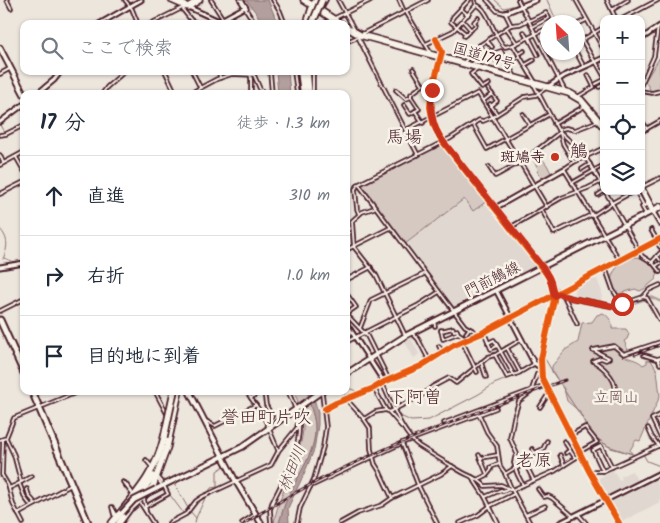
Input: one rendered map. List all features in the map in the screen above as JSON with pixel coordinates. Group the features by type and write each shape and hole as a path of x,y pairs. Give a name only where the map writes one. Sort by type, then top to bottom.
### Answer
{"highway":[{"path":"175,1 187,6 199,0"},
{"path":"304,0 319,1"},
{"path":"313,20 320,10 319,1"},
{"path":"319,1 320,10"},
{"path":"312,20 319,1"},
{"path":"312,20 319,1"},
{"path":"320,10 337,20"},
{"name":"国道179号","path":"350,30 357,34 565,91 577,98 599,121"},
{"path":"306,75 307,90"},
{"path":"643,195 647,205 653,211 660,207"},
{"path":"118,520 138,497 159,483 166,438 166,415 174,395"},
{"path":"118,520 132,507 156,471 163,454 175,395"},
{"path":"144,483 157,462 172,423 176,395"},
{"path":"168,406 176,403"},
{"path":"166,415 172,423"},
{"path":"138,497 166,438"},
{"path":"138,497 151,468"}],"main road":[{"path":"0,48 22,90"},
{"name":"門前鵤線","path":"350,371 411,332 434,324 454,311 653,211"},
{"path":"0,320 20,365"},
{"path":"34,395 88,523"},
{"path":"192,395 237,482 262,523"},
{"path":"118,520 134,500 159,483 181,477 249,443 317,395"},
{"path":"138,497 159,483 187,474"},
{"path":"159,483 181,477"}],"street":[{"path":"7,0 11,8"},
{"path":"125,0 136,20"},
{"path":"106,20 141,0"},
{"path":"211,0 221,20"},
{"path":"273,0 283,20"},
{"path":"338,0 349,20"},
{"path":"330,20 371,0"},
{"path":"398,0 432,54"},
{"path":"350,39 428,0"},
{"path":"478,18 474,22 476,25 465,35 451,22 453,17 469,0 475,1 476,5 479,5 499,42 505,47 540,32"},
{"path":"488,0 497,11 505,13 536,0"},
{"path":"518,0 565,91"},
{"path":"576,0 600,43"},
{"path":"606,0 614,15"},
{"path":"612,10 628,0"},
{"path":"630,15 658,0"},
{"path":"158,20 187,6 221,20 228,17 244,3 254,20"},
{"path":"426,44 453,31 476,5"},
{"path":"187,6 183,10 190,20"},
{"path":"460,9 468,15"},
{"path":"505,13 512,25"},
{"path":"480,59 468,65 466,59 480,45 496,34 512,25 520,24 546,13 549,18 532,27"},
{"path":"350,21 418,154"},
{"path":"463,21 471,30"},
{"path":"645,36 659,26"},
{"path":"645,76 654,56 659,26"},
{"path":"507,29 516,42"},
{"path":"600,30 582,40 600,69"},
{"path":"524,32 538,55"},
{"path":"436,39 442,52 432,90 430,107 437,132 549,277 554,296 553,307 542,351 540,372 589,471 619,523"},
{"path":"487,41 492,46"},
{"path":"480,45 484,51 489,51 496,60 504,56"},
{"path":"511,227 577,191 588,188 600,181 586,158 554,124 513,45"},
{"path":"492,54 500,51 514,73 513,77"},
{"path":"515,59 524,51"},
{"path":"525,65 534,60"},
{"path":"580,60 584,68"},
{"path":"359,214 356,189 358,186 443,142 473,124 493,117 524,97 538,93 559,80 600,60"},
{"path":"0,74 11,68"},
{"path":"480,68 471,74 482,88 489,84"},
{"path":"396,90 406,99 411,97 411,94 423,85 413,69"},
{"path":"42,90 58,75"},
{"path":"105,90 121,75"},
{"path":"167,75 174,90"},
{"path":"194,75 200,87"},
{"path":"195,90 229,75"},
{"path":"251,75 251,90"},
{"path":"251,75 255,76 261,90"},
{"path":"270,75 272,90"},
{"path":"295,75 296,90"},
{"path":"306,75 307,90"},
{"path":"577,98 594,86 588,75"},
{"path":"596,84 600,82"},
{"path":"488,89 497,101 490,105 497,114"},
{"path":"645,92 652,93 660,91"},
{"path":"406,130 423,123 477,93 547,207"},
{"path":"483,101 492,94"},
{"path":"404,105 410,114 419,109 411,97"},
{"path":"554,124 586,106"},
{"path":"0,122 20,107"},
{"path":"415,111 423,123"},
{"path":"523,114 530,126"},
{"path":"473,124 487,150 549,114"},
{"path":"558,130 566,128 575,130 599,121"},
{"path":"645,125 647,128 660,121"},
{"path":"0,135 20,127"},
{"path":"560,132 563,144 574,162"},
{"path":"490,167 495,176 520,162 560,132"},
{"path":"568,152 576,146"},
{"path":"495,208 574,162 600,150"},
{"path":"0,165 20,154"},
{"path":"0,155 4,162"},
{"path":"16,157 20,164"},
{"path":"582,169 590,164"},
{"path":"572,183 600,167"},
{"path":"564,169 619,259"},
{"path":"645,186 660,178"},
{"path":"0,194 20,184"},
{"path":"358,186 466,328 474,331 477,335"},
{"path":"608,195 643,257 652,262 660,272"},
{"path":"542,210 554,232 592,215 627,195"},
{"path":"636,195 647,205 642,207 646,214"},
{"path":"375,208 365,210 352,223 354,247 371,267 405,336"},
{"path":"653,211 660,224"},
{"path":"350,248 390,228"},
{"path":"651,230 660,247"},
{"path":"325,409 415,368 462,341 484,332 560,293 619,259 660,239"},
{"path":"652,262 660,252"},
{"path":"656,266 660,262 657,256"},
{"path":"0,267 20,264"},
{"path":"350,278 371,267"},
{"path":"605,267 613,290 622,304"},
{"path":"360,328 371,300 424,274"},
{"path":"560,293 564,296 622,308 622,304 643,297 649,290 660,285"},
{"path":"496,290 534,364 540,367"},
{"path":"350,340 417,306 440,292"},
{"path":"564,296 577,324"},
{"path":"643,297 647,298 660,322"},
{"path":"350,299 356,307 350,311"},
{"path":"0,311 20,301"},
{"path":"350,318 364,332 389,380"},
{"path":"458,333 443,339 441,332 453,328 454,331 457,330 458,333 467,339"},
{"path":"466,332 469,328"},
{"path":"350,329 383,383 403,427"},
{"path":"411,332 418,339 429,360"},
{"path":"484,332 491,349 497,346"},
{"path":"389,412 424,394 432,387 449,378 456,383 488,357 495,355 522,339"},
{"path":"488,343 494,340 514,375"},
{"path":"462,341 477,372"},
{"path":"613,391 616,386 614,382 602,365 593,361 609,358 594,350 614,346 624,354 660,342"},
{"path":"516,343 518,347"},
{"path":"439,346 442,352"},
{"path":"507,348 520,372"},
{"path":"495,355 507,377 534,364"},
{"path":"644,355 659,358 660,366"},
{"path":"481,362 486,377"},
{"path":"523,485 514,463 516,452 510,436 518,403 532,391 537,374 540,372"},
{"path":"444,423 545,385"},
{"path":"374,388 386,410 403,427 412,440 452,466 479,479 485,486 501,485 512,490 564,465 597,442 585,427 571,435"},
{"path":"543,408 540,406 549,393"},
{"path":"23,523 13,504 9,488 1,470 3,439 14,419 71,395"},
{"path":"157,395 166,415"},
{"path":"249,395 265,419 278,451"},
{"path":"251,398 255,395"},
{"path":"265,395 266,405 272,416 265,419"},
{"path":"272,523 270,510 272,503 296,449 300,428 299,417 290,395"},
{"path":"297,523 300,508 318,468 323,447 326,426 322,395"},
{"path":"346,399 370,428 375,464 392,498"},
{"path":"205,421 207,420 215,426 256,405"},
{"path":"311,486 402,443 496,408"},
{"path":"364,419 375,412 386,410"},
{"path":"479,414 487,432 497,446 500,463 530,523"},
{"path":"660,415 652,419 660,436"},
{"path":"169,523 186,514 198,500 271,465 278,451 297,428 299,417"},
{"path":"589,471 603,471 659,445 652,437 648,428"},
{"path":"3,439 14,455 24,497 31,506"},
{"path":"514,463 543,450 547,441"},
{"path":"402,443 418,485 437,523"},
{"path":"565,443 575,458"},
{"path":"603,471 593,450 601,446 612,467"},
{"path":"532,449 536,454"},
{"path":"566,453 570,450"},
{"path":"487,474 480,457 498,455"},
{"path":"560,455 564,465"},
{"path":"479,479 491,470 491,467 503,461"},
{"path":"506,473 525,463 533,480"},
{"path":"340,523 358,513 382,505 452,466"},
{"path":"560,523 660,473"},
{"path":"9,488 32,476"},
{"path":"472,476 486,496 498,523"},
{"path":"145,507 168,494 159,483"},
{"path":"18,514 71,485"},
{"path":"27,489 28,496 36,504"},
{"path":"486,496 501,490 503,492 507,489"},
{"path":"538,489 544,497 552,498 586,523"},
{"path":"460,523 514,494"},
{"path":"24,497 28,496"},
{"path":"138,497 145,507 147,514"},
{"path":"138,497 153,523"},
{"path":"118,520 138,497"},
{"path":"526,515 545,506"},
{"path":"242,523 256,514"}],"shaded area":[{"path":"246,0 268,0 276,20 260,20"},
{"path":"276,75 288,75 290,90 278,90"},
{"path":"464,199 487,201 537,264 537,267 454,309 405,244"},
{"path":"591,275 593,280 597,279 602,292 601,303 578,299 572,286 584,279 588,283 590,282 588,277"},
{"path":"412,334 416,337 412,340 419,354 414,358 405,342 402,342 402,340"},
{"path":"308,395 313,395 318,413 314,450 288,508 289,523 279,523 292,488 310,454 313,444 315,425"},
{"path":"613,470 619,480 622,479 621,476 632,471 638,482 608,498 596,480"},
{"path":"654,477 660,489 660,502 621,522 610,501"}],"green space":[{"path":"660,57 660,89 651,91 645,81"},
{"path":"443,144 487,201 473,211 464,199 405,244 361,186"},
{"path":"537,152 551,173 554,172 554,174 543,180 531,156"},
{"path":"638,257 652,263 658,272 656,279 640,291 635,289 618,294 611,282 615,270 625,261"},
{"name":"立岡山","path":"603,313 610,320 612,329 626,329 629,334 624,341 628,350 623,351 622,355 643,365 647,363 647,360 651,360 657,370 660,396 640,441 636,440 630,450 632,454 608,446 590,433 579,411 567,401 564,389 552,372 552,366 565,350 578,342 582,323 592,322 597,315"},
{"path":"295,395 308,395 315,425 313,444 287,500 279,523 274,523 277,509 299,451 303,422 301,409"}],"waterway":[{"path":"122,0 131,10 135,20"},
{"path":"495,0 504,8 520,4"},
{"path":"547,0 554,15"},
{"path":"114,82 120,77"},
{"path":"0,125 4,132 20,125"},
{"path":"559,134 562,143"},
{"path":"0,229 7,243 3,259"},
{"path":"4,258 17,263"},
{"path":"554,286 565,295"},
{"path":"620,307 651,297 660,301"},
{"path":"543,359 545,359 557,379"},
{"path":"398,415 411,421 429,420 494,384 519,374"},
{"path":"562,387 586,426"},
{"path":"376,388 389,410"},
{"path":"350,389 356,391 370,389"},
{"path":"346,395 364,416 370,427 373,455"},
{"path":"594,437 611,448 636,455"},
{"path":"640,455 643,454 647,461 660,466"},
{"path":"207,494 211,488 217,487 217,471 226,465"},
{"path":"174,483 189,510"},
{"path":"166,487 169,493"},
{"path":"170,495 184,514"},
{"path":"196,518 206,496"},
{"path":"190,511 196,518 195,523"},
{"path":"145,512 151,521"}],"railway":[{"path":"635,354 660,345"},
{"path":"245,523 322,479 401,442 565,380"}],"cycle path":[{"path":"436,39 442,52 432,90 430,107 434,126 443,142 549,277 554,300 541,359 542,378 589,471 619,523"},
{"path":"325,409 421,366 454,345 482,333 660,239"}],"place":[{"name":"斑鳩寺","path":"555,157"}],"district":[{"name":"馬場","path":"404,137"},
{"name":"鵤","path":"579,151"},
{"name":"下阿曽","path":"415,397"},
{"name":"誉田町片吹","path":"266,417"},
{"name":"老原","path":"534,460"}],"route":[{"path":"432,90 430,101 431,113 434,126 440,137 545,270 551,282 554,296 559,294 622,308 622,304"}],"water label":[{"name":"林田川","path":"291,468"}]}
